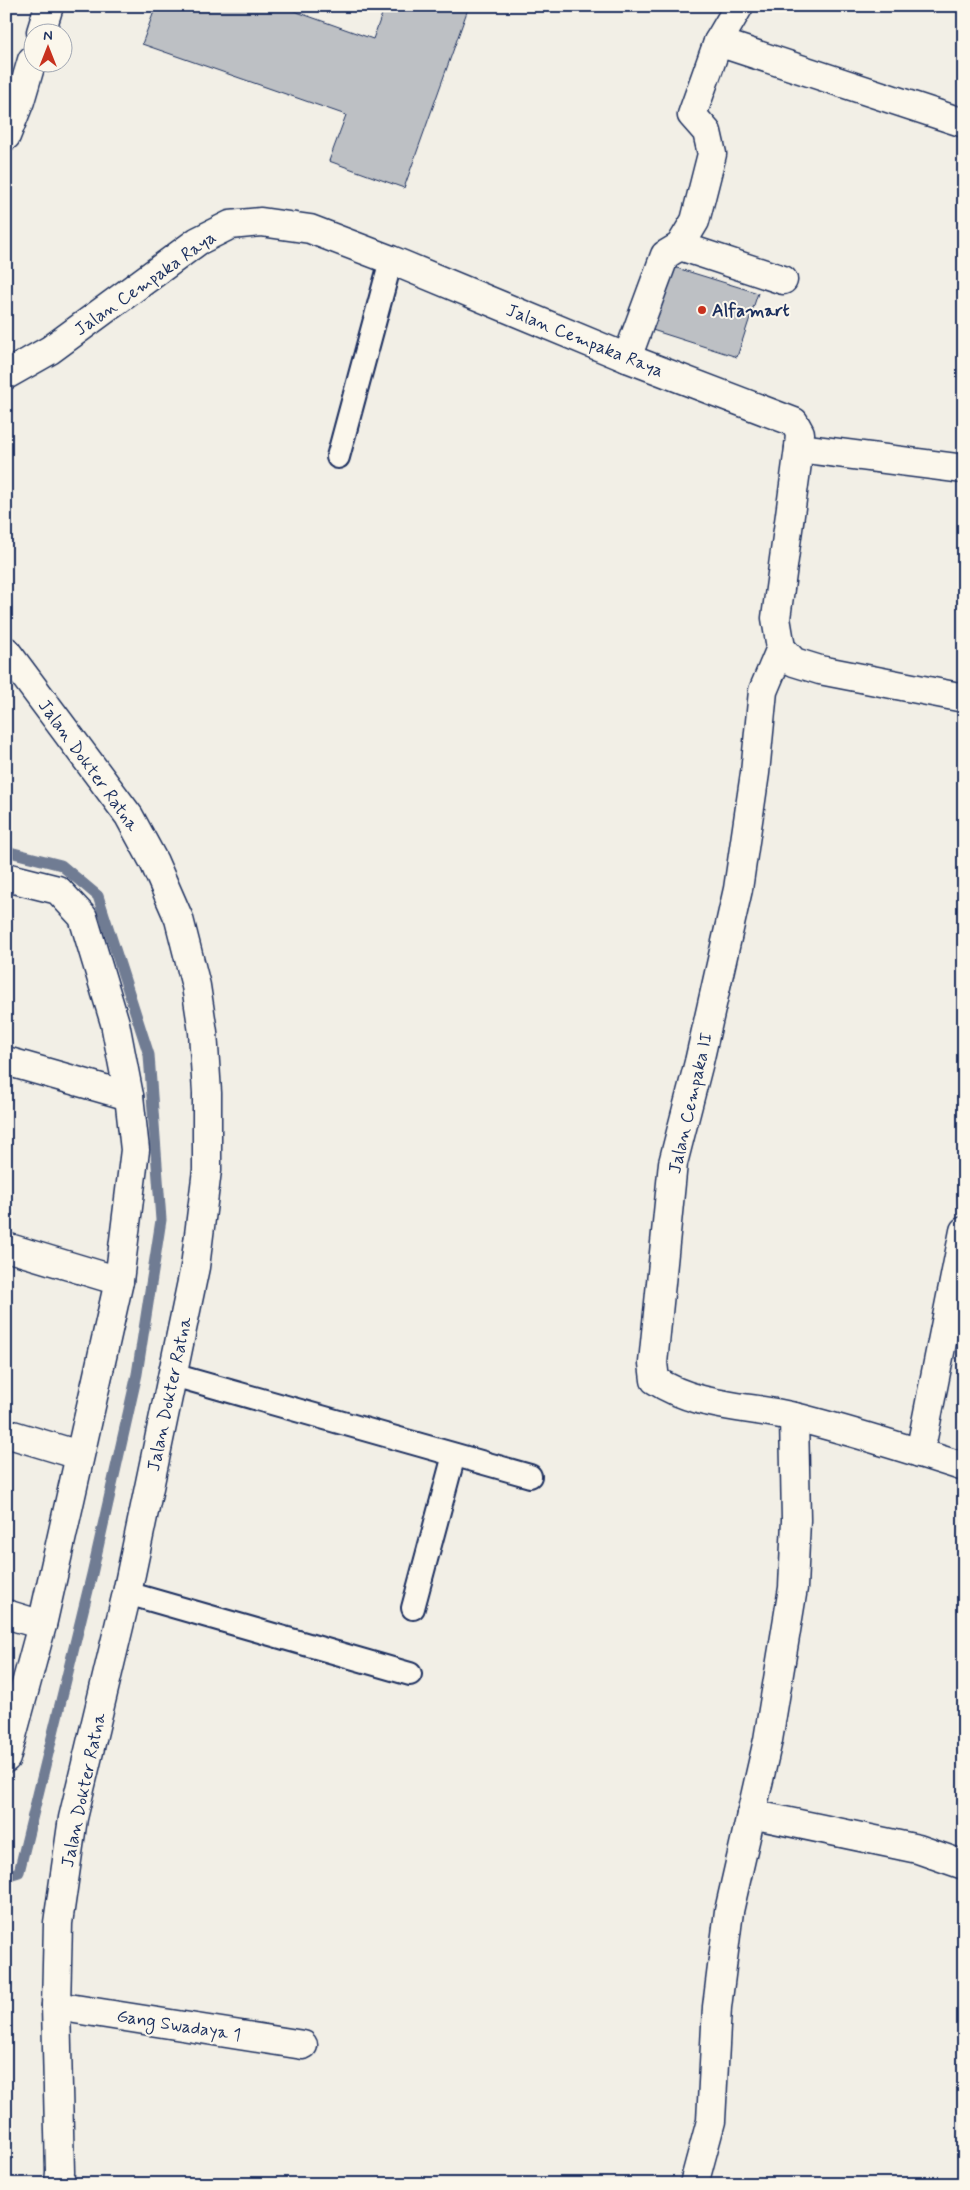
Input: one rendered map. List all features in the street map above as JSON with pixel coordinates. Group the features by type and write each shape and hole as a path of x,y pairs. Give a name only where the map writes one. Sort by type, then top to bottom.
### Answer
{"street":[{"path":"44,22 48,6"},
{"path":"627,358 665,255 680,246 695,221 712,154 707,132 692,116 718,42 738,6"},
{"path":"718,42 964,122"},
{"path":"6,136 20,101 28,72"},
{"name":"Jalan Cempaka Raya","path":"6,375 50,350 198,241 230,225 261,222 310,229 391,260 627,358 794,422 800,433 799,448 776,618 781,648"},
{"path":"680,246 783,280"},
{"path":"799,448 964,469"},
{"path":"781,648 794,662 820,670 964,698"},
{"name":"Jalan Cempaka II","path":"781,648 763,691 738,889 699,1062 673,1163 652,1362 655,1380 666,1388 702,1399 794,1417 920,1452 964,1467"},
{"name":"Jalan Dokter Ratna","path":"6,651 129,816 154,862 179,919 196,986 203,1032 207,1093 206,1170 195,1267 126,1593 73,1818 58,1923 56,2006 59,2184"},
{"path":"6,877 58,890 83,917 115,1023 129,1096 135,1150 119,1281 42,1625 6,1758"},
{"path":"6,1061 129,1096"},
{"path":"920,1452 964,1231"},
{"path":"6,1247 119,1281"},
{"path":"694,2184 711,2121 717,2006 729,1911 768,1740 793,1588 796,1520 794,1417"},
{"path":"6,1433 79,1455"},
{"path":"6,1614 42,1625"},
{"path":"751,1814 918,1849 964,1865"},
{"name":"Gang Swadaya 1","path":"56,2006 303,2045"}],"lane":[{"path":"338,457 391,260"},
{"path":"173,1375 530,1476"},
{"path":"413,1608 454,1455"},
{"path":"126,1593 410,1674"}],"building":[{"path":"156,6 280,6 373,39 385,6 469,6 404,188 329,161 346,115 142,44"},
{"name":"Alfamart","path":"667,265 758,293 737,357 646,328"}],"waterway":[{"path":"6,851 61,865 98,896 149,1055 161,1220 137,1374 92,1574 19,1872 6,1876"}],"place":[{"name":"Alfamart","path":"702,310"}]}
